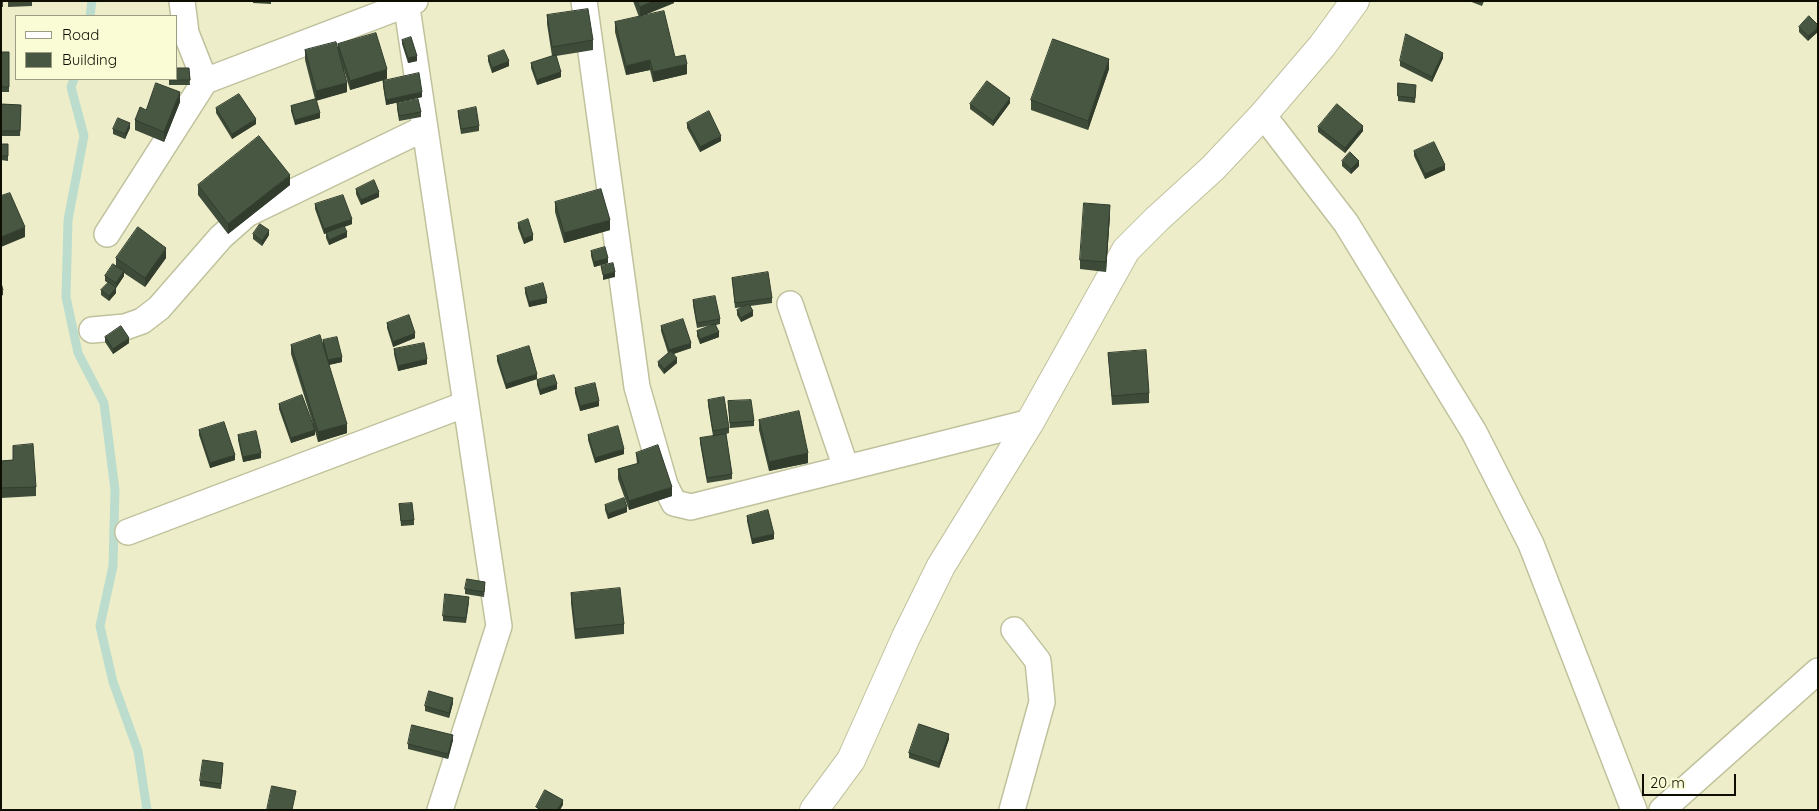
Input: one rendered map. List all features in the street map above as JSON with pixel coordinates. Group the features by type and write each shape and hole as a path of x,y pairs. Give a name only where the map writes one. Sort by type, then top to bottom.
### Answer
{"street":[{"path":"182,1 186,33 205,81"},
{"path":"584,1 637,387 665,485 674,503 691,507 1030,422"},
{"path":"814,810 851,760 906,637 941,566 1030,422 1126,250 1213,168 1263,115 1322,46 1355,1"},
{"path":"107,234 205,81 409,2 425,128 499,626 440,810"},
{"path":"1263,115 1346,223 1474,432 1530,544 1634,810"},
{"path":"92,330 125,327 142,321 159,308 221,237 247,214 425,128"},
{"path":"790,304 846,468"},
{"path":"128,532 466,404"},
{"path":"1012,810 1042,702 1038,661 1014,630"},
{"path":"1662,810 1818,670"}],"building":[{"path":"637,1 654,1 640,7"},
{"path":"588,9 593,40 552,47 547,15"},
{"path":"664,11 675,57 685,55 687,64 653,72 650,60 626,66 615,22"},
{"path":"1809,16 1818,27 1808,36 1799,27"},
{"path":"376,33 387,69 350,81 338,44"},
{"path":"1406,34 1443,53 1432,77 1400,61"},
{"path":"411,37 417,56 408,58 402,40"},
{"path":"1053,39 1109,59 1088,121 1031,100"},
{"path":"336,42 347,83 316,91 305,50"},
{"path":"504,50 509,61 492,68 488,56"},
{"path":"1,52 9,52 9,87 1,87"},
{"path":"556,55 561,72 537,80 531,63"},
{"path":"178,68 189,68 190,80 178,80"},
{"path":"419,73 422,92 386,100 383,81"},
{"path":"987,81 1010,98 993,121 970,104"},
{"path":"156,83 180,92 164,132 135,120 140,107 146,110"},
{"path":"1398,83 1416,85 1415,98 1398,96"},
{"path":"239,94 256,119 232,134 216,108"},
{"path":"316,99 320,113 295,120 291,106"},
{"path":"418,99 421,112 399,116 397,103"},
{"path":"1,104 21,105 20,131 1,131"},
{"path":"1337,104 1363,126 1345,148 1318,127"},
{"path":"476,107 479,126 461,129 458,111"},
{"path":"709,111 721,136 700,147 687,123"},
{"path":"118,118 130,123 125,134 113,129"},
{"path":"259,136 290,175 228,224 198,185"},
{"path":"1434,142 1445,165 1425,174 1414,151"},
{"path":"1,144 8,144 8,156 1,156"},
{"path":"1350,152 1359,161 1351,169 1342,161"},
{"path":"374,180 379,192 361,200 356,189"},
{"path":"601,189 610,220 564,233 555,202"},
{"path":"10,193 25,227 1,237 1,196"},
{"path":"343,195 352,219 324,229 315,204"},
{"path":"1084,203 1110,205 1106,262 1080,260"},
{"path":"528,219 533,235 524,239 518,223"},
{"path":"260,224 269,230 262,241 253,234"},
{"path":"344,226 347,232 329,240 326,233"},
{"path":"138,227 166,248 145,278 116,258"},
{"path":"605,247 608,258 594,262 591,251"},
{"path":"613,263 615,272 603,275 601,266"},
{"path":"113,264 124,271 116,283 105,276"},
{"path":"768,272 772,298 735,303 732,278"},
{"path":"109,282 116,288 109,296 101,290"},
{"path":"543,283 547,298 529,302 525,288"},
{"path":"715,296 720,319 697,323 693,300"},
{"path":"749,304 753,311 741,318 737,310"},
{"path":"409,315 415,333 393,342 387,323"},
{"path":"683,319 691,343 669,350 661,326"},
{"path":"715,324 719,332 700,339 697,331"},
{"path":"121,326 129,338 113,349 105,337"},
{"path":"320,335 347,424 318,432 291,345"},
{"path":"337,337 342,357 328,360 323,340"},
{"path":"424,343 427,359 398,366 394,349"},
{"path":"529,346 537,374 506,384 497,356"},
{"path":"1146,350 1149,393 1112,396 1108,353"},
{"path":"671,351 677,358 664,369 658,362"},
{"path":"554,375 557,384 540,390 537,380"},
{"path":"595,383 599,401 580,406 575,388"},
{"path":"302,395 315,430 291,438 279,404"},
{"path":"724,397 729,428 713,431 708,400"},
{"path":"751,400 754,421 730,423 728,401"},
{"path":"799,411 808,453 769,462 759,420"},
{"path":"224,422 235,455 210,463 199,430"},
{"path":"618,426 624,449 595,458 588,435"},
{"path":"256,431 261,453 243,457 238,435"},
{"path":"726,434 732,474 707,478 700,438"},
{"path":"33,444 36,487 1,488 1,461 13,460 13,446"},
{"path":"658,445 672,487 629,501 618,469 639,463 636,453"},
{"path":"624,498 627,507 608,514 605,505"},
{"path":"412,503 414,520 401,521 399,504"},
{"path":"768,510 774,534 752,539 747,516"},
{"path":"467,579 485,582 484,592 465,589"},
{"path":"620,588 624,624 575,629 571,593"},
{"path":"445,594 469,597 466,618 443,616"},
{"path":"429,691 453,698 449,713 425,706"},
{"path":"919,724 949,734 939,763 909,753"},
{"path":"412,725 453,735 448,754 408,744"},
{"path":"203,760 223,763 221,784 200,781"},
{"path":"272,786 296,791 292,810 267,810"},
{"path":"545,790 563,800 557,810 541,810 536,807"}],"waterway":[{"path":"90,15 92,1"},
{"path":"74,80 71,87 84,136 68,220 66,297 78,353 104,403 115,490 113,566 100,626 113,682 138,751 147,810"}]}
